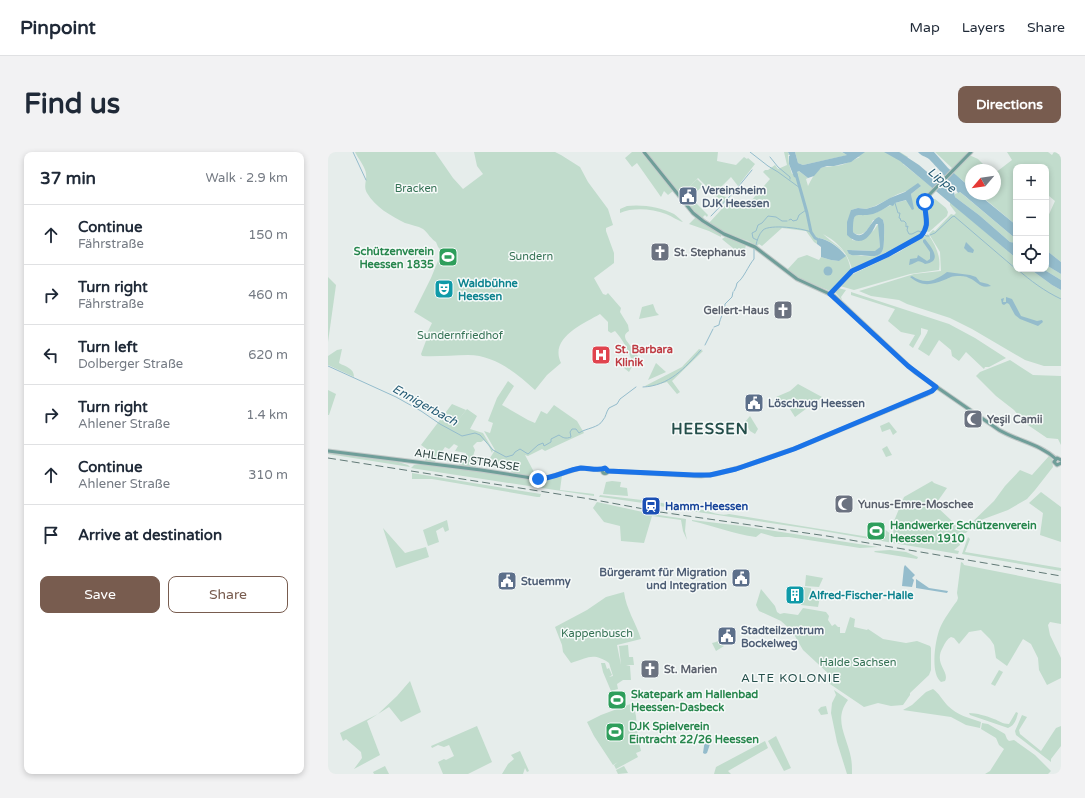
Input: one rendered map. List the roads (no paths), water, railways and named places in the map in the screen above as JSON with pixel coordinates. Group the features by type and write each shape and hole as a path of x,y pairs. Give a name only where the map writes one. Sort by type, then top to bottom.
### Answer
{"main road":[{"path":"644,152 693,213 703,221 724,234 755,247 797,279 830,294 908,366 936,387 999,430 1014,438 1044,450 1056,459 1059,458 1061,460"},
{"path":"830,294 852,271 887,255 922,235 927,225 925,202 928,195 971,152"},
{"name":"AHLENER STRASSE","path":"328,451 475,469 538,479 550,478 580,468 602,470 605,468 608,471 705,476 736,469 794,449 927,394 936,387"},
{"path":"1056,459 1054,462 1056,465 1061,463"}],"water":[{"path":"788,152 795,152 798,163 803,165 847,155 842,152 865,152 851,162 821,168 814,176 808,178 799,171 797,172 797,178 794,177 789,164 790,156"},
{"path":"884,152 899,152 919,165 947,189 954,192 955,197 979,215 1010,242 1013,243 1013,255 900,161"},
{"path":"918,152 934,152 948,168 965,183 965,196 960,192 958,193 929,159"},
{"path":"918,183 921,186 911,194 914,209 912,210 906,200 895,203 893,206 890,205 873,214 855,217 853,232 857,235 864,233 879,217 883,220 884,245 881,253 876,256 849,254 847,250 875,251 880,247 878,224 876,224 868,237 864,240 856,241 847,235 847,222 851,210 858,208 866,209 876,206 905,192"},
{"path":"970,200 985,200 1013,223 1013,236"},
{"path":"819,238 834,244 846,256 839,261 821,257 821,247 817,244 817,239"},
{"path":"925,239 933,250 935,257 934,260 925,264 919,261 909,265 910,259 917,258 918,255 927,261 930,259 930,252 923,242"},
{"path":"966,242 974,250 973,253 968,252 964,248"},
{"path":"1049,252 1061,262 1061,274 1049,267"},
{"path":"826,267 830,267 832,271 830,275 826,275 824,273 824,269"},
{"path":"947,272 970,275 976,277 980,282 991,286 981,286 968,277 963,276 953,276 945,280 927,284 923,284 910,277 912,276 917,279 930,281"},
{"path":"1034,272 1048,272 1061,280 1061,290"},
{"path":"1006,297 1012,299 1021,316 1037,321 1042,320 1043,322 1038,326 1020,319 1015,315 1009,304 1002,304 1001,299 1004,298 1003,302 1006,302"},
{"path":"905,565 915,575 912,578 914,580 912,587 902,586"},
{"path":"916,579 929,588 948,591 947,593 916,588"},
{"path":"706,738 712,740 707,753 705,754 703,753"}],"waterway":[{"path":"353,152 366,180"},
{"path":"750,152 800,188"},
{"path":"770,157 778,167 790,177 790,179"},
{"path":"711,216 734,192 752,170"},
{"path":"796,174 811,232 817,239"},
{"path":"895,203 898,213 900,213 899,218 901,221 906,223 906,227 908,226 907,230 909,234 918,231 922,232"},
{"path":"789,220 797,220 799,215 806,210"},
{"path":"757,240 753,238 752,233 756,231 758,225 768,216 776,217 782,221 787,221"},
{"path":"930,235 935,233 954,216 1013,266"},
{"name":"Ennigerbach","path":"756,245 760,233 767,228 786,227 811,232"},
{"path":"924,234 929,236"},
{"name":"Ennigerbach","path":"734,291 737,283 754,259 754,249"},
{"path":"1020,272 1038,286 1061,299"},
{"name":"Ennigerbach","path":"714,327 719,325 725,304 732,297 733,292"},
{"name":"Ennigerbach","path":"705,345 713,329"},
{"name":"Ennigerbach","path":"643,387 652,386 669,380 689,363 701,350"},
{"name":"Ennigerbach","path":"328,366 396,397 462,436 475,433 480,435 493,450 506,457 513,455 520,449 528,454 538,445 543,443 544,446 551,442 551,439 559,435 565,438 571,437 570,432 572,429 576,429 579,433 599,425 604,419 609,408 617,404 620,399 636,387"}],"railway":[{"path":"328,458 590,499 660,512 827,536 1061,576"}],"place":[{"name":"Vereinsheim DJK Heessen","path":"688,196"},
{"name":"St. Stephanus","path":"660,252"},
{"name":"Schützenverein Heessen 1835","path":"448,257"},
{"name":"Waldbühne Heessen","path":"444,289"},
{"name":"Gellert-Haus","path":"783,310"},
{"name":"St. Barbara Klinik","path":"601,355"},
{"name":"Löschzug Heessen","path":"754,403"},
{"name":"Yeşil Camii","path":"973,419"},
{"name":"Yunus-Emre-Moschee","path":"844,504"},
{"name":"Hamm-Heessen","path":"651,506"},
{"name":"Handwerker Schützenverein Heessen 1910","path":"876,531"},
{"name":"Bürgeramt für Migration und Integration","path":"741,578"},
{"name":"Stuemmy","path":"507,581"},
{"name":"Alfred-Fischer-Halle","path":"795,595"},
{"name":"Stadteilzentrum Bockelweg","path":"727,636"},
{"name":"St. Marien","path":"650,669"},
{"name":"Skatepark am Hallenbad Heessen-Dasbeck","path":"617,700"},
{"name":"DJK Spielverein Eintracht 22/26 Heessen","path":"615,732"}],"district":[{"name":"HEESSEN","path":"710,429"},
{"name":"ALTE KOLONIE","path":"791,678"}],"water label":[{"name":"Lippe","path":"942,180"}],"park label":[{"name":"Bracken","path":"416,188"},
{"name":"Sundern","path":"531,256"},
{"name":"Sundernfriedhof","path":"460,335"},
{"name":"Kappenbusch","path":"597,633"},
{"name":"Halde Sachsen","path":"858,662"}]}
